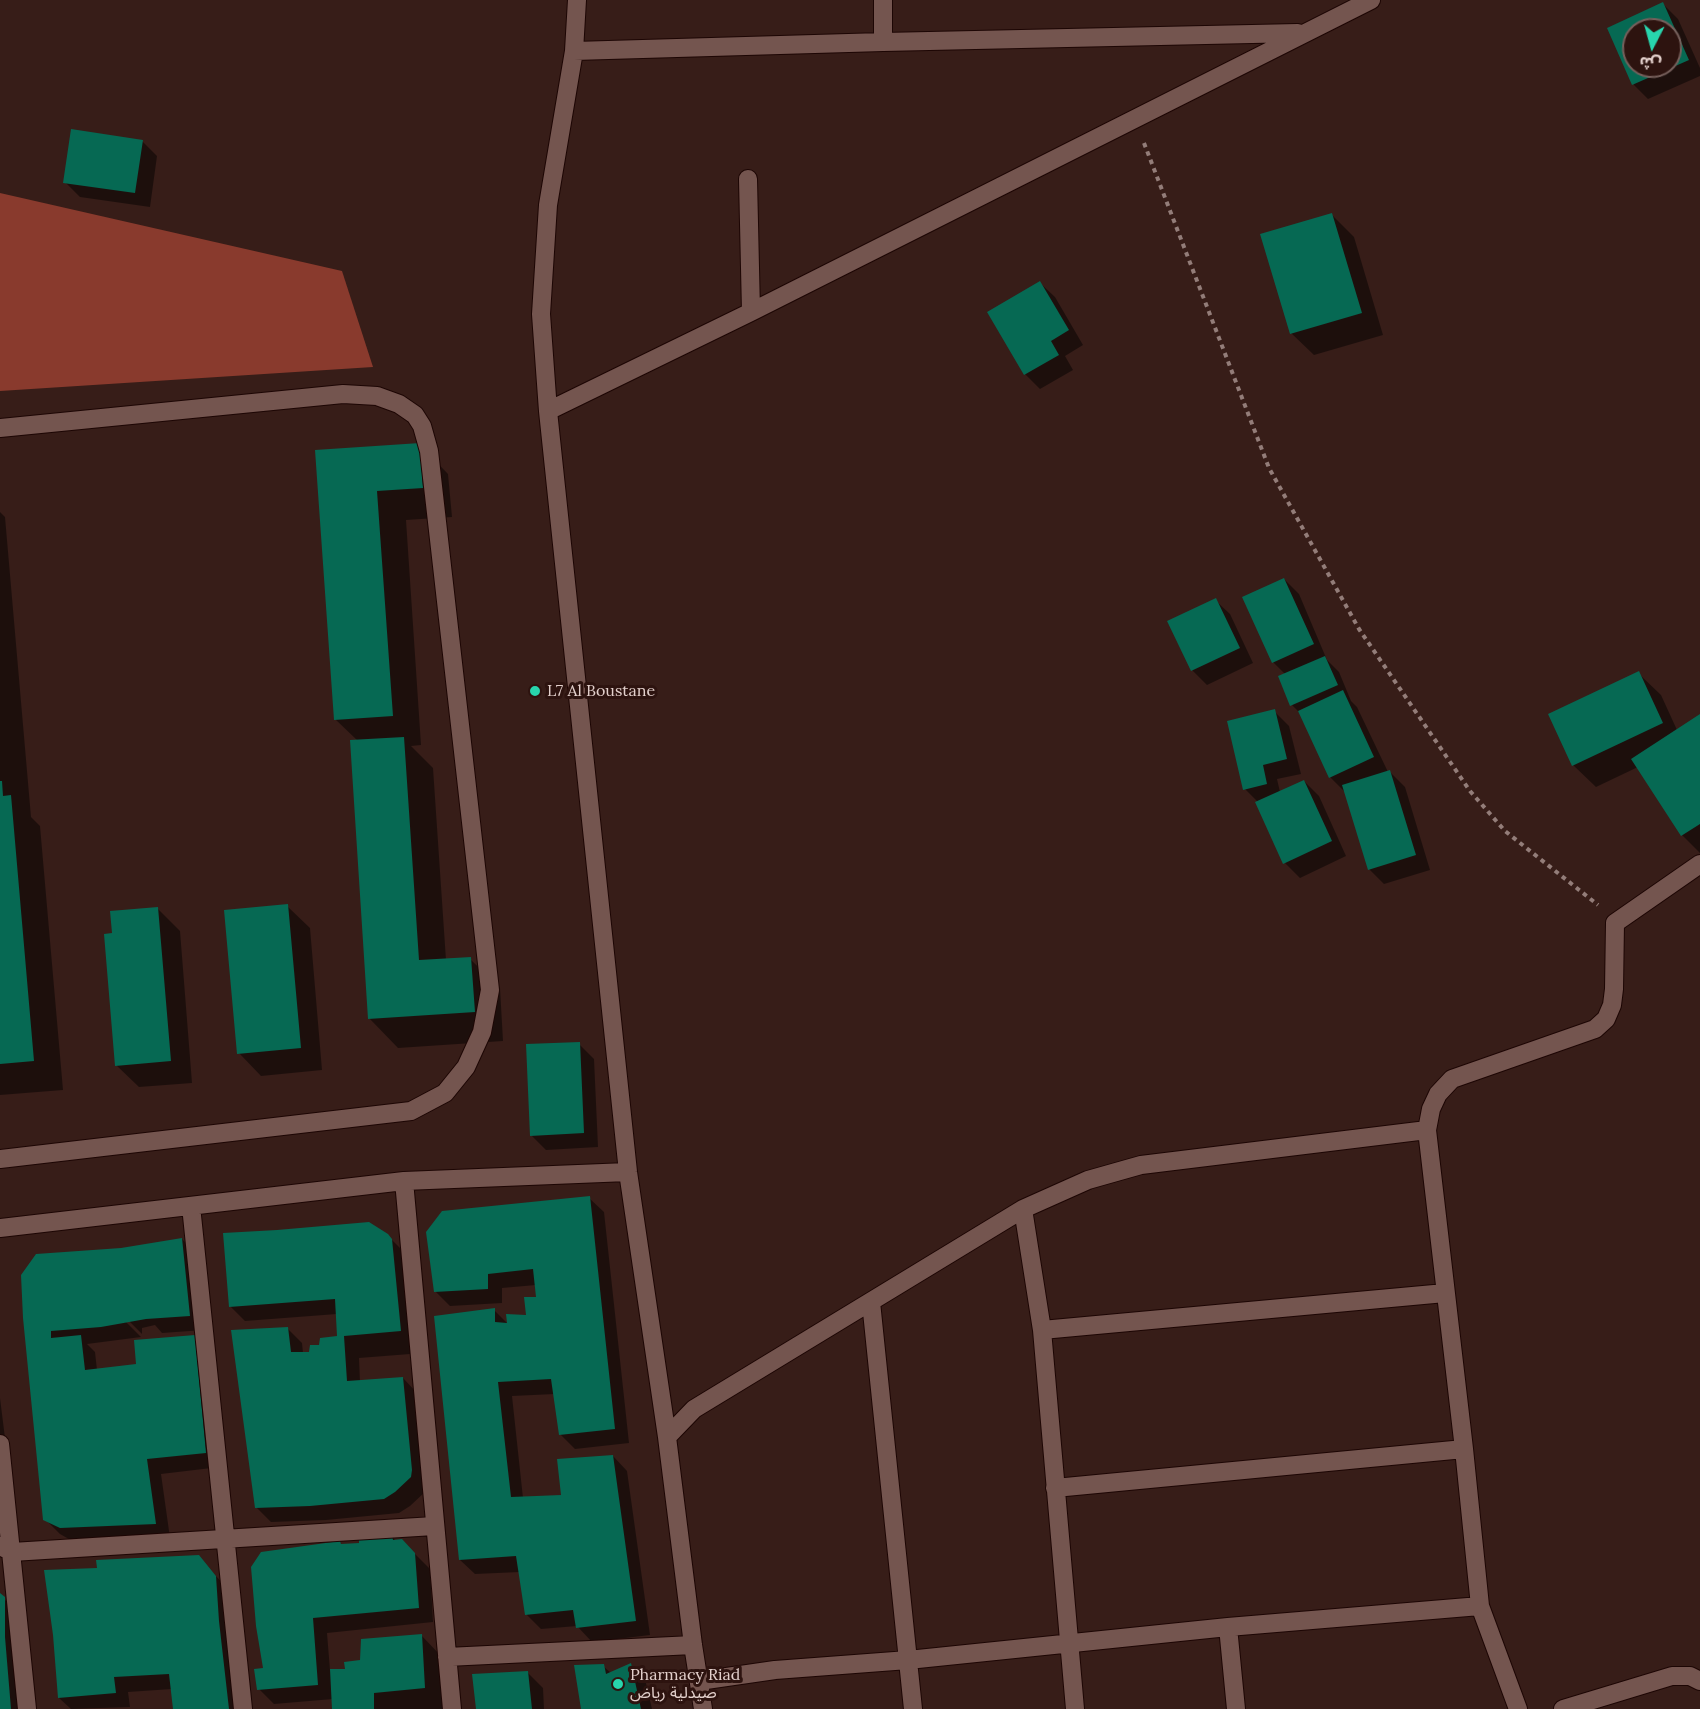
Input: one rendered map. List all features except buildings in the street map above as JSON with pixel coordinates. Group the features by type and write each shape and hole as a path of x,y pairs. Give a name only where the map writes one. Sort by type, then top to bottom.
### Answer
{"street":[{"path":"577,0 574,51 548,205 541,314 548,411 628,1172 667,1437 703,1709"},
{"path":"883,0 883,42"},
{"path":"548,411 751,312 1371,0"},
{"path":"574,51 1302,33"},
{"path":"748,179 751,312"},
{"path":"0,428 343,394 377,396 399,404 415,415 422,426 429,451 490,990 482,1032 466,1067 445,1093 411,1111 0,1159"},
{"path":"1518,1709 1480,1606 1427,1130 1431,1109 1438,1094 1452,1079 1595,1029 1606,1019 1612,1005 1614,989 1614,923 1700,864"},
{"path":"667,1437 694,1409 1023,1209 1088,1180 1141,1166 1427,1130"},
{"path":"0,1228 404,1181 628,1172"},
{"path":"404,1181 452,1709"},
{"path":"190,1206 243,1709"},
{"path":"1023,1209 1042,1330 1075,1709"},
{"path":"1042,1330 1444,1293"},
{"path":"871,1302 913,1709"},
{"path":"0,1444 6,1549 27,1709"},
{"path":"1055,1488 1464,1449"},
{"path":"6,1549 225,1540 434,1526"},
{"path":"699,1680 775,1670 908,1660 1068,1642 1480,1606"},
{"path":"1228,1627 1236,1709"},
{"path":"447,1657 693,1645"},
{"path":"1563,1709 1672,1676 1690,1676 1700,1681"}],"path":[{"path":"1134,118 1269,468 1359,629 1470,791 1505,831 1591,898 1614,923"}],"shaded area":[{"path":"0,193 342,271 373,367 0,391"}],"place":[{"name":"L7 Al Boustane","path":"535,691"},
{"name":"Pharmacy Riad صيدلية رياض","path":"618,1684"}]}
